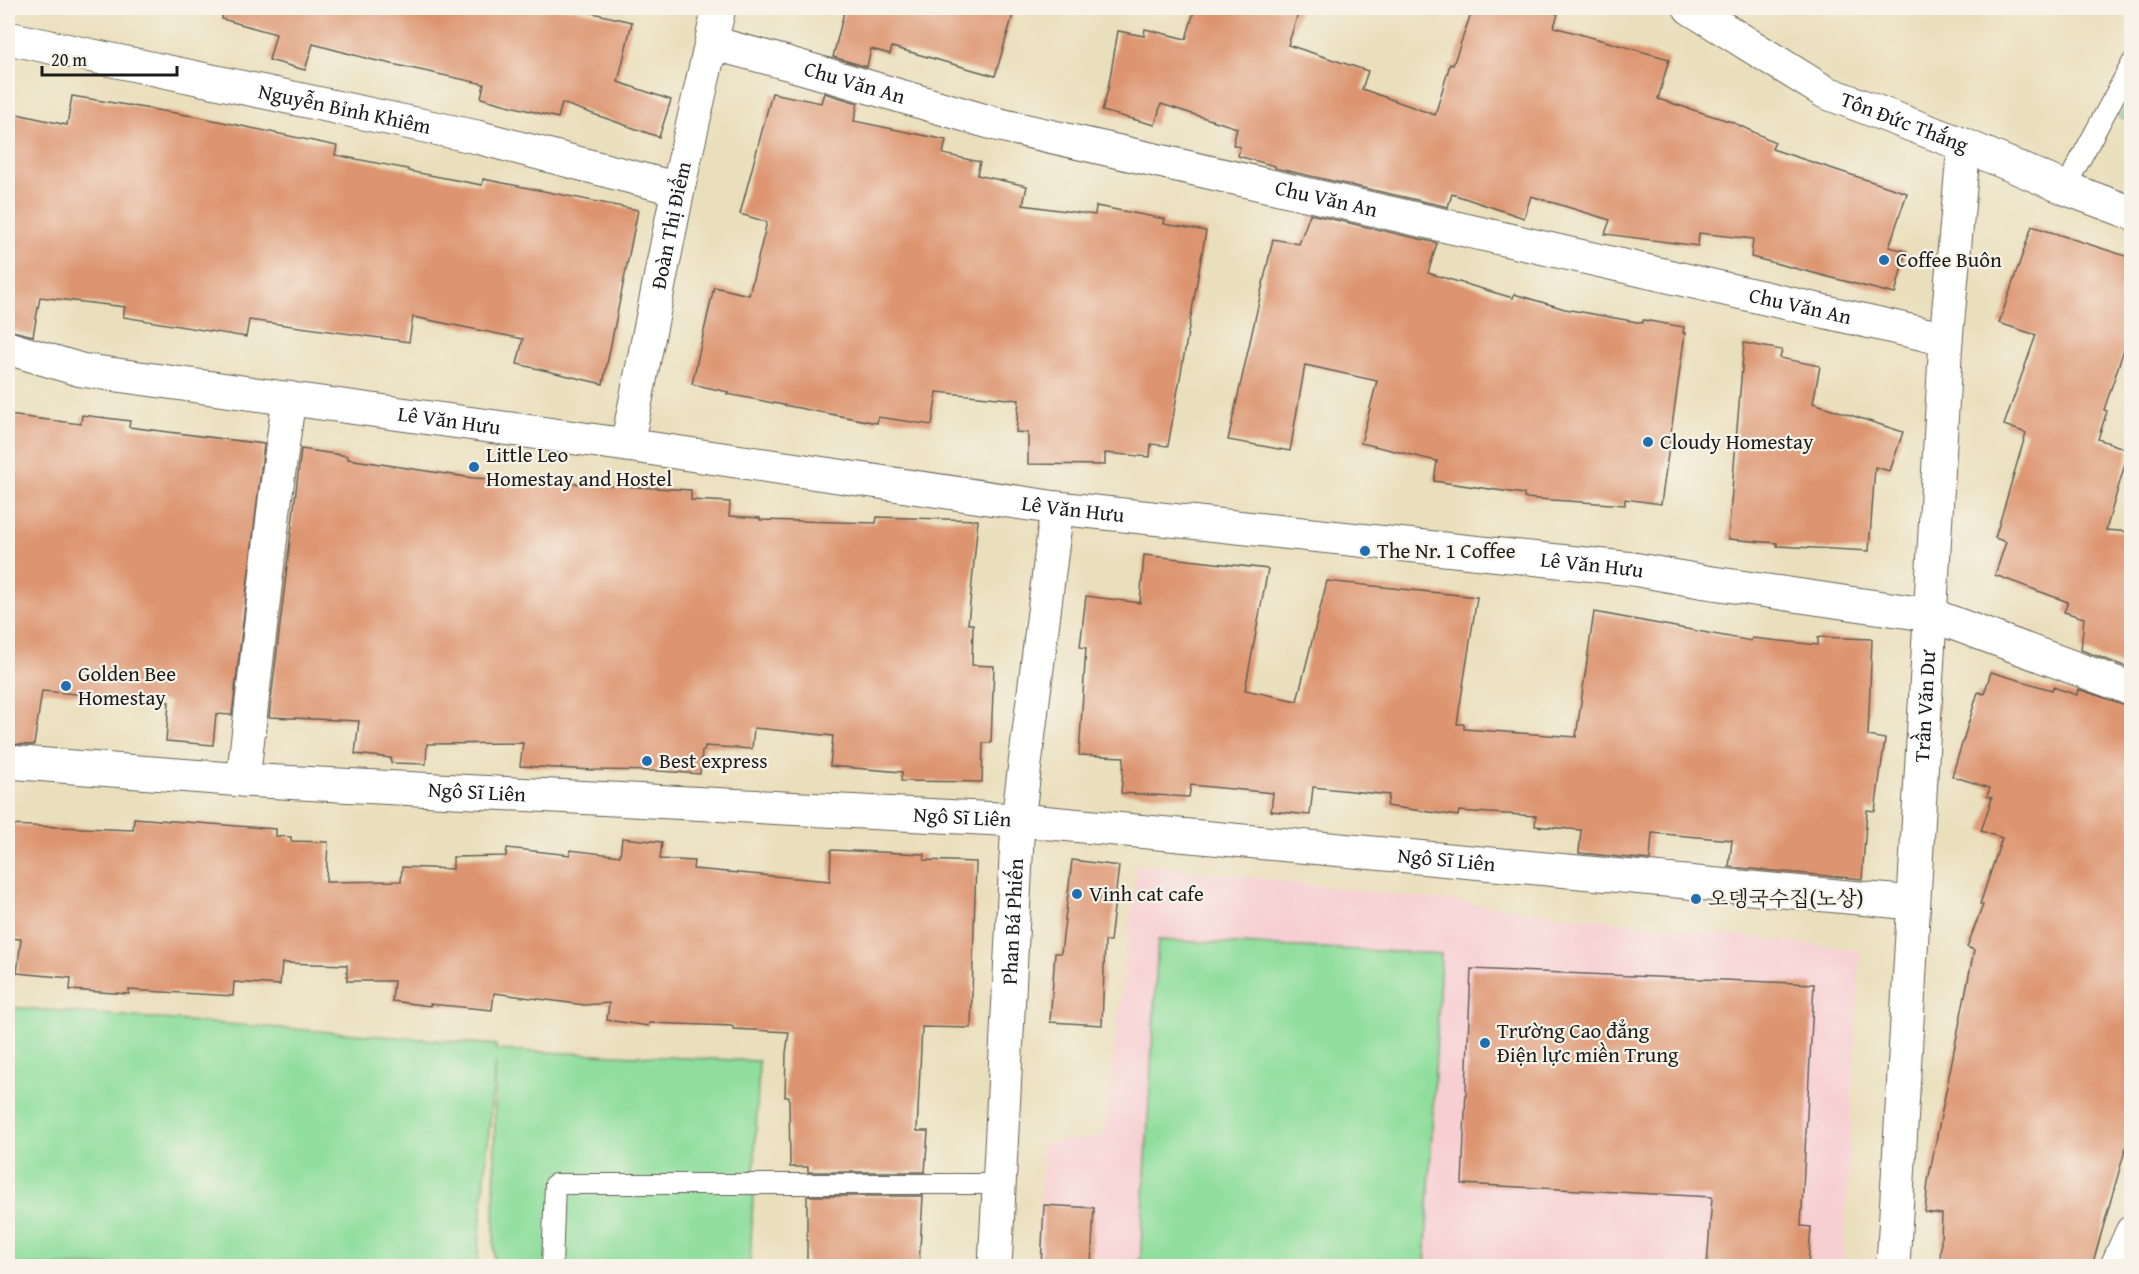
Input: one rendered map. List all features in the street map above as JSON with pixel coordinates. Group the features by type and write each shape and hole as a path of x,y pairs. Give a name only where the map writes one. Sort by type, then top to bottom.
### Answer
{"street":[{"name":"Đoàn Thị Điểm","path":"627,445 678,189 719,8"},
{"name":"Tôn Đức Thắng","path":"1690,8 1825,92 1964,145 2065,189 2132,213"},
{"name":"Nguyễn Bỉnh Khiêm","path":"8,38 426,126 678,189"},
{"name":"Chu Văn An","path":"712,43 996,124 1946,339"},
{"name":"Trần Văn Dư","path":"1893,1266 1946,339 1964,145"},
{"name":"Lê Văn Hưu","path":"8,348 81,370 627,445 1057,508 1633,569 1931,615 2132,689"},
{"path":"243,780 289,398"},
{"name":"Phan Bá Phiến","path":"995,1266 1018,820 1057,508"},
{"name":"Ngô Sĩ Liên","path":"8,762 243,780 1018,820 1913,903"},
{"path":"2117,1266 2132,1232"}],"lane":[{"path":"2065,189 2132,63"},
{"path":"552,1266 555,1184 999,1184"}],"shaded area":[{"name":"Trường Cao đẳng Điện lực miền Trung","path":"1137,864 1860,950 1843,1266 1037,1266 1043,1143 1104,1136"}],"green space":[{"path":"2131,95 2131,122 2120,117"},
{"path":"1158,940 1441,954 1425,1266 1140,1266"},
{"path":"8,1007 496,1045 496,1050 759,1061 750,1266 494,1266 495,1062 477,1266 8,1266"}],"building":[{"path":"223,8 571,8 632,22 618,82 671,100 659,137 562,103 558,118 499,103 481,98 484,84 369,59 313,44 305,70 269,60 276,34 222,19"},
{"path":"845,8 1015,8 995,76 892,47 890,54 871,49 867,67 833,57"},
{"path":"1195,8 1300,8 1288,45 1368,71 1362,89 1435,115 1450,64 1453,65 1473,8 1535,8 1558,14 1554,27 1669,59 1658,99 1732,122 1775,142 1772,149 1907,193 1889,247 1906,251 1895,294 1751,257 1753,239 1699,233 1698,246 1605,234 1610,220 1531,196 1524,218 1452,194 1448,207 1275,168 1275,166 1238,156 1240,147 1233,145 1237,128 1161,104 1155,125 1102,111 1118,31 1144,36 1145,29 1186,39"},
{"path":"772,93 821,103 824,93 858,103 854,121 946,140 943,154 980,162 977,175 1027,186 1023,205 1095,215 1096,206 1165,219 1164,224 1206,231 1168,446 1151,444 1150,457 1105,453 1105,465 1028,464 1028,433 1016,432 1019,400 937,392 932,425 878,417 877,423 727,394 728,392 692,384 714,287 749,295 767,222 740,214"},
{"path":"72,96 199,117 337,146 335,155 408,169 408,171 482,185 483,179 638,210 603,384 517,364 523,339 413,317 409,342 249,320 246,337 123,317 125,307 40,297 33,336 8,330 8,112 67,125"},
{"path":"1310,214 1437,243 1428,273 1513,298 1514,294 1565,309 1643,323 1643,320 1684,327 1661,504 1625,499 1625,505 1524,498 1524,494 1434,481 1437,461 1361,443 1377,381 1305,365 1290,451 1228,440 1273,239 1299,244"},
{"path":"2032,226 2132,258 2132,325 2104,410 2107,411 2098,439 2129,450 2106,530 2132,532 2132,669 2081,650 2084,618 2064,612 2068,602 1995,575 2006,542 1995,538 2026,433 2004,425 2036,335 1999,323"},
{"path":"1744,343 1782,350 1780,358 1820,366 1813,403 1903,432 1890,471 1875,467 1869,551 1777,546 1777,543 1728,539"},
{"path":"8,415 81,424 82,415 130,421 129,427 264,444 232,715 216,714 213,745 166,741 169,702 42,691 34,745 8,744"},
{"path":"301,449 348,456 348,459 473,478 691,490 691,500 730,502 729,516 760,518 760,520 876,523 877,517 978,520 968,624 973,624 972,665 994,666 991,743 983,743 982,782 901,781 902,772 830,766 833,736 754,728 752,749 705,746 702,751 700,774 520,766 523,743 427,744 426,764 391,763 391,758 355,754 359,721 269,717"},
{"path":"1144,555 1268,569 1245,690 1297,701 1327,581 1477,597 1457,724 1464,724 1464,729 1576,737 1594,612 1751,641 1752,638 1818,645 1818,637 1872,639 1868,736 1885,739 1875,811 1867,810 1862,879 1729,867 1732,840 1652,833 1650,860 1579,853 1581,830 1535,826 1536,816 1459,811 1458,816 1387,806 1389,795 1313,787 1310,815 1271,811 1273,793 1191,785 1189,797 1121,793 1124,757 1079,755 1086,648 1080,647 1086,596 1140,603"},
{"path":"1991,672 2077,695 2078,689 2132,707 2132,1126 2092,1266 1940,1266 1942,1214 1925,1212 1928,1181 1974,950 1967,947 1983,905 1980,904 2002,838 1981,831 1992,798 1987,796 1990,788 1952,776 1978,692 1984,694"},
{"path":"134,818 276,829 276,836 291,837 291,841 328,842 326,882 401,881 402,867 453,869 453,857 506,856 507,848 570,855 570,850 620,856 622,838 662,842 660,859 694,861 693,869 830,881 831,850 925,854 924,860 976,862 971,1028 922,1027 917,1131 928,1131 925,1172 808,1172 808,1167 790,1167 789,1097 785,1097 789,1032 733,1029 733,1026 649,1023 648,1026 607,1020 609,1003 585,1005 494,993 492,1010 392,1001 394,981 347,981 347,965 282,963 280,985 234,982 233,996 129,990 129,994 70,990 71,978 17,973 21,939 8,938 8,825 133,830"},
{"path":"1072,860 1119,866 1110,941 1105,941 1102,1025 1050,1022 1055,953 1061,953"},
{"path":"1471,969 1814,984 1801,1226 1811,1227 1808,1266 1707,1266 1712,1197 1462,1184"},
{"path":"807,1196 923,1196 919,1266 807,1266"},
{"path":"1044,1205 1094,1208 1091,1266 1041,1266"}],"place":[{"name":"Coffee Buôn","path":"1884,260"},
{"name":"Cloudy Homestay","path":"1648,442"},
{"name":"Little Leo Homestay and Hostel","path":"474,467"},
{"name":"The Nr. 1 Coffee","path":"1365,551"},
{"name":"Golden Bee Homestay","path":"66,686"},
{"name":"Best express","path":"647,761"},
{"name":"Vinh cat cafe","path":"1077,894"},
{"name":"오뎅국수집(노상)","path":"1696,899"},
{"name":"Trường Cao đẳng Điện lực miền Trung","path":"1485,1043"}]}
